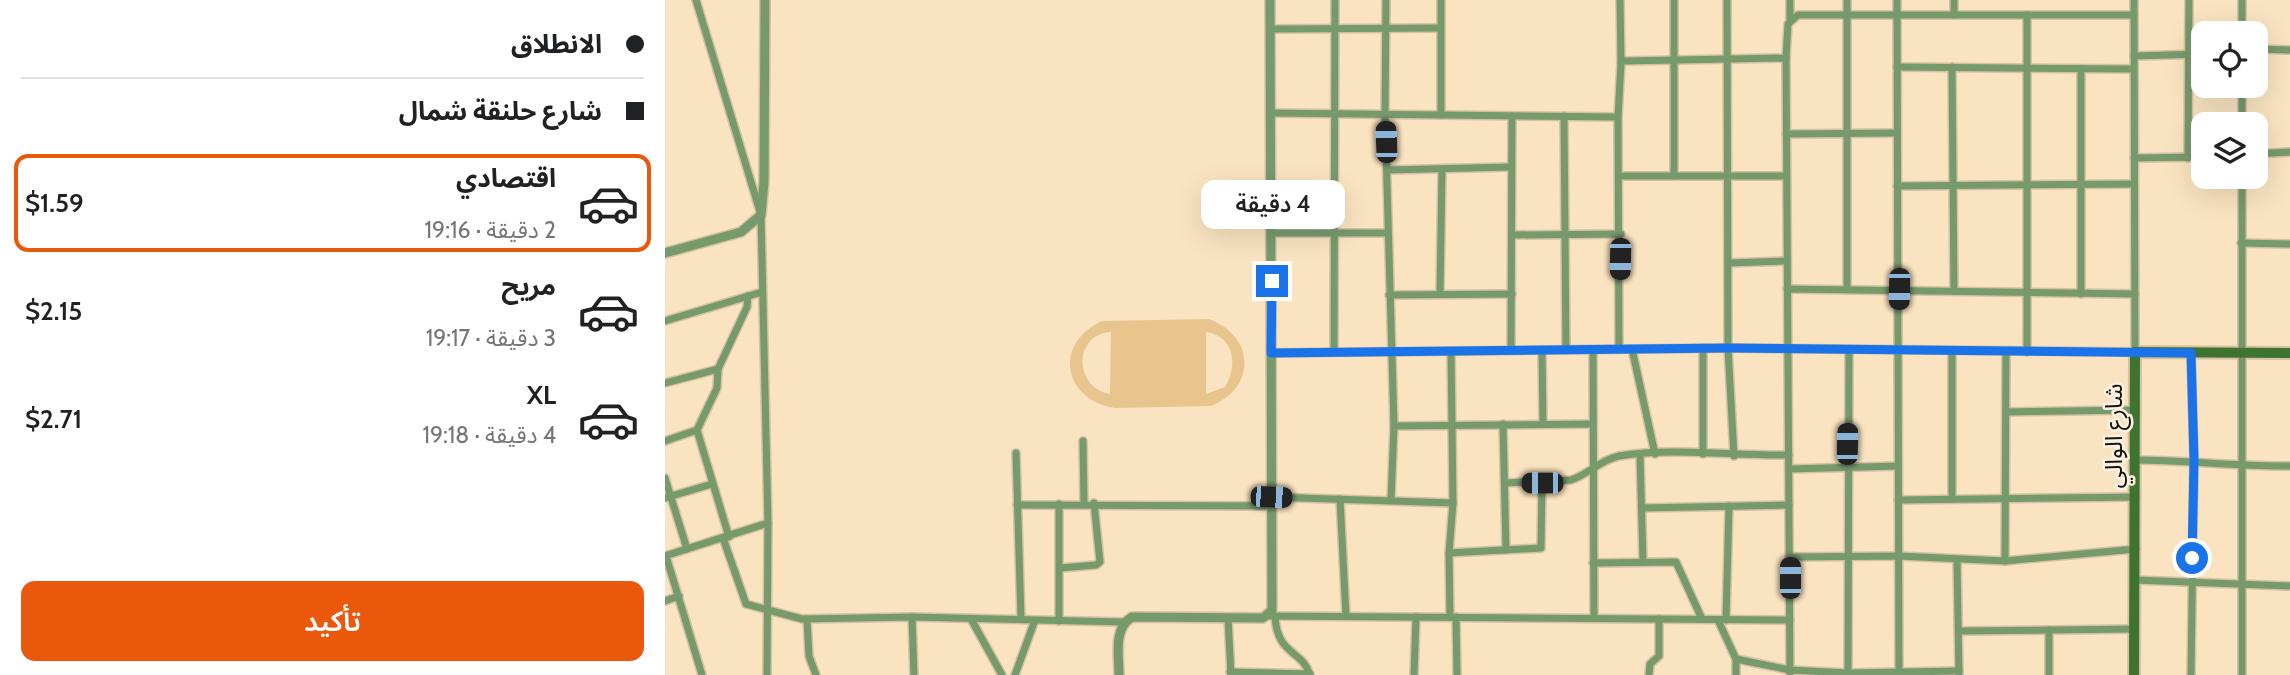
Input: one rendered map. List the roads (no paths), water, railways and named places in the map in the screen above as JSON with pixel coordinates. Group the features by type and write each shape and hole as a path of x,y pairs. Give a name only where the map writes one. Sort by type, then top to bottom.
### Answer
{"main road":[{"name":"شارع الوالي","path":"2134,675 2135,352 2290,354"}],"street":[{"path":"696,0 761,215"},
{"path":"765,0 764,182 761,215 768,523 767,675"},
{"path":"1270,0 1272,616 1280,641 1310,675"},
{"path":"1333,352 1335,0"},
{"path":"1387,0 1385,115 1394,426 1391,500"},
{"path":"1441,0 1441,115"},
{"path":"1619,349 1620,0"},
{"path":"1674,0 1674,176"},
{"path":"1727,0 1728,348 1734,456"},
{"path":"1790,0 1786,58 1790,673"},
{"path":"1847,0 1847,289"},
{"path":"1897,0 1900,673"},
{"path":"1954,0 1954,16"},
{"path":"1271,353 1703,348 2135,352 2134,0"},
{"path":"2188,158 2189,0"},
{"path":"2242,0 2242,21"},
{"path":"1790,19 1798,15 2134,15"},
{"path":"2027,15 2027,352"},
{"path":"1270,29 1440,28"},
{"path":"2268,49 2290,50"},
{"path":"2134,56 2189,56"},
{"path":"1621,63 1628,60 1786,58"},
{"path":"1897,66 2134,69"},
{"path":"1952,67 1954,291"},
{"path":"2081,69 2081,294"},
{"path":"1271,113 1618,117"},
{"path":"1511,350 1512,116"},
{"path":"1564,116 1566,350"},
{"path":"1786,134 1897,133"},
{"path":"2268,153 2290,152"},
{"path":"2134,158 2191,158"},
{"path":"1387,170 1511,167"},
{"path":"1440,294 1442,170"},
{"path":"1619,176 1786,176"},
{"path":"1897,186 2134,184"},
{"path":"2242,189 2242,675"},
{"path":"665,253 741,232 761,215"},
{"path":"1272,233 1387,233"},
{"path":"1512,235 1621,234"},
{"path":"2242,243 2290,244"},
{"path":"1728,263 1787,261"},
{"path":"1787,289 2135,294"},
{"path":"665,321 762,292"},
{"path":"1389,295 1512,294"},
{"path":"748,296 747,307 718,369 717,388 698,430 746,604 767,612 807,619 912,617 1123,622 1135,617 1272,616 1790,620"},
{"path":"1703,348 1703,454"},
{"path":"1593,349 1594,617"},
{"path":"1632,349 1655,454"},
{"path":"1542,350 1543,424"},
{"path":"1848,674 1849,350"},
{"path":"1451,351 1453,503 1449,553 1457,675"},
{"path":"1952,351 1952,499"},
{"path":"2005,561 2006,352"},
{"path":"2191,353 2194,460 2191,675"},
{"path":"665,383 718,369"},
{"path":"2006,412 2136,410"},
{"path":"1503,424 1506,550"},
{"path":"1394,426 1592,424"},
{"path":"665,441 698,430"},
{"path":"1083,441 1084,503"},
{"path":"1016,453 1021,620"},
{"path":"1640,455 1643,561"},
{"path":"1505,483 1571,480 1582,476 1592,466 1620,456 1789,455"},
{"path":"2136,460 2194,460 2243,467 2290,466"},
{"path":"1789,469 1898,466"},
{"path":"665,478 668,497 687,549"},
{"path":"1449,553 1539,549 1543,545 1542,483"},
{"path":"668,497 712,484"},
{"path":"1898,500 2136,497"},
{"path":"1017,505 1341,499 1453,503"},
{"path":"1341,499 1346,616"},
{"path":"1059,503 1059,621"},
{"path":"1060,568 1096,565 1100,562 1094,503"},
{"path":"1642,508 1789,505"},
{"path":"1729,506 1722,620 1736,659 1736,675"},
{"path":"702,675 666,556 768,523"},
{"path":"1790,556 1899,556 2005,561 2136,549"},
{"path":"1736,659 1790,673 1959,673 1957,560"},
{"path":"1593,563 1676,562 1702,620"},
{"path":"2135,580 2290,586"},
{"path":"665,601 679,596"},
{"path":"912,617 914,675"},
{"path":"1414,675 1416,617"},
{"path":"1228,618 1231,674 1310,675"},
{"path":"807,619 809,656 816,675"},
{"path":"971,619 1002,675"},
{"path":"1650,675 1650,664 1659,656 1659,619"},
{"path":"1015,675 1035,620"},
{"path":"1119,675 1120,631 1123,622"},
{"path":"1959,631 2135,629"},
{"path":"2049,630 2049,675"}]}
